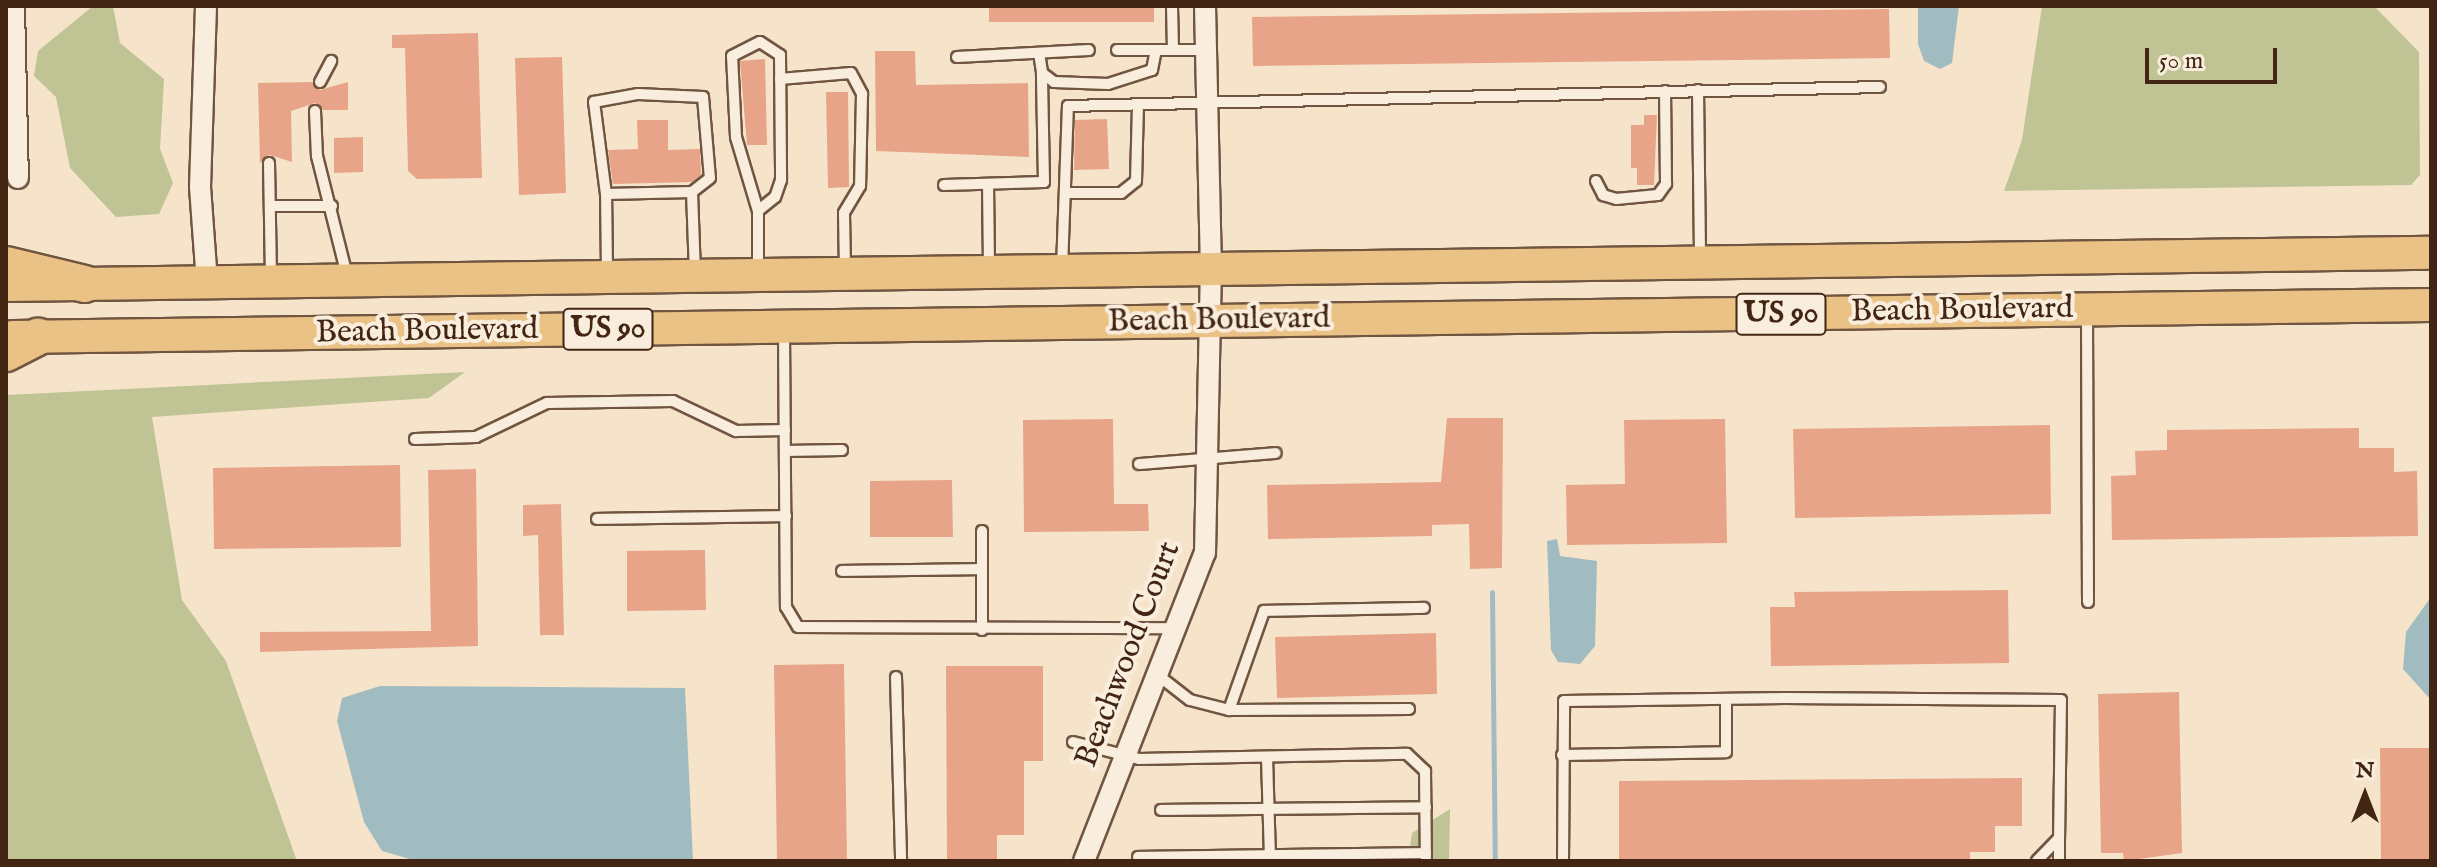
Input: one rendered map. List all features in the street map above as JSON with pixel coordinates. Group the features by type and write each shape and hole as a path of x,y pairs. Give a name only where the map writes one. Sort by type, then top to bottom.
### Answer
{"highway":[{"name":"US 90","path":"6,285 2431,253"},
{"path":"6,265 85,284"},
{"name":"Beach Boulevard","path":"22,337 2431,305"},
{"path":"6,353 22,337"}],"street":[{"path":"14,6 18,178"},
{"path":"206,6 200,187 207,282"},
{"name":"Beachwood Court","path":"1084,861 1205,553 1211,270 1205,6"}],"lane":[{"path":"1172,6 1173,50"},
{"path":"758,211 775,197 781,180 780,79 774,46 760,42 734,50 736,137 758,211 758,275"},
{"path":"957,57 1089,50"},
{"path":"1117,50 1206,50"},
{"path":"1042,73 1078,85 1140,79 1152,70 1156,50"},
{"path":"944,185 1044,182 1039,53"},
{"path":"320,82 331,61"},
{"path":"780,79 851,73 862,94 860,186 844,213 845,274"},
{"path":"1062,271 1068,193 1068,106 1207,99 1880,87"},
{"path":"1698,90 1700,263"},
{"path":"1596,181 1603,195 1616,199 1658,195 1667,168 1665,91"},
{"path":"606,194 692,192 710,178 703,97 638,94 594,102 606,194 607,277"},
{"path":"1068,193 1121,193 1136,181 1138,104"},
{"path":"315,111 317,156 332,206 348,281"},
{"path":"269,163 271,281"},
{"path":"988,184 989,273"},
{"path":"692,192 696,276"},
{"path":"270,206 332,206"},
{"path":"2087,310 2088,602"},
{"path":"784,327 786,607 798,627 982,630 1177,628"},
{"path":"415,439 476,437 547,403 673,401 736,431 785,430"},
{"path":"785,451 842,450"},
{"path":"1139,464 1207,453 1276,453"},
{"path":"597,519 786,516"},
{"path":"982,531 982,630"},
{"path":"842,571 982,569"},
{"path":"1229,710 1264,611 1424,608"},
{"path":"1159,676 1190,700 1229,710 1409,709"},
{"path":"896,677 901,861"},
{"path":"1562,755 1726,752 1726,699"},
{"path":"1563,861 1564,701 1726,699 2061,700 2059,861"},
{"path":"1073,742 1124,758 1407,754 1425,771 1426,857 1138,857"},
{"path":"1267,757 1270,858"},
{"path":"1161,810 1426,807"},
{"path":"2037,861 2059,838"}],"green space":[{"path":"93,6 113,6 120,43 164,79 160,149 173,183 159,214 116,217 70,168 56,97 34,76 38,51"},
{"path":"2042,6 2374,6 2419,52 2420,175 2411,185 2004,191 2022,140"},
{"path":"465,372 429,398 152,417 182,600 226,661 297,861 6,861 6,395"},
{"path":"1450,809 1449,861 1408,861 1412,833"}],"water":[{"path":"1918,6 1959,6 1952,63 1940,69 1924,61 1918,44"},
{"path":"1557,539 1560,556 1597,561 1595,646 1580,664 1558,662 1551,650 1547,541"},
{"path":"2431,597 2431,700 2403,669 2406,632"},
{"path":"380,686 685,688 693,861 417,861 382,851 364,822 337,721 342,698"}],"building":[{"path":"989,6 1154,6 1154,22 989,22"},
{"path":"1889,9 1890,58 1253,66 1252,17"},
{"path":"478,33 482,178 417,179 408,171 405,48 392,48 392,35"},
{"path":"875,51 915,51 916,85 1028,83 1029,157 876,151"},
{"path":"562,57 566,193 519,195 515,58"},
{"path":"765,59 767,145 747,145 740,61"},
{"path":"312,82 320,90 348,82 348,110 323,110 315,103 291,111 292,162 270,155 260,163 258,83"},
{"path":"826,92 848,92 849,187 828,188"},
{"path":"1644,115 1657,115 1654,185 1637,185 1637,168 1631,168 1631,125 1644,125"},
{"path":"1107,119 1109,169 1074,170 1075,120"},
{"path":"637,120 668,120 668,150 700,149 701,175 692,182 613,184 608,150 638,149"},
{"path":"363,137 363,172 334,173 334,138"},
{"path":"1447,418 1503,418 1502,568 1470,569 1469,524 1432,525 1432,536 1268,539 1267,485 1441,482"},
{"path":"1113,419 1114,504 1148,504 1149,531 1024,532 1023,420"},
{"path":"1725,419 1727,543 1567,545 1566,485 1625,484 1624,420"},
{"path":"2050,425 2051,514 1795,518 1793,429"},
{"path":"2359,428 2359,448 2394,448 2394,472 2417,471 2418,536 2112,540 2111,476 2136,475 2135,451 2167,450 2167,430"},
{"path":"400,465 401,547 214,549 213,468"},
{"path":"476,469 478,646 260,652 260,632 431,631 428,470"},
{"path":"952,480 953,537 870,537 870,481"},
{"path":"561,504 564,635 540,635 538,535 523,536 523,505"},
{"path":"705,550 706,610 627,611 627,551"},
{"path":"2008,590 2009,663 1771,666 1770,607 1795,607 1794,592"},
{"path":"1436,633 1437,694 1277,698 1275,637"},
{"path":"844,664 847,861 777,861 774,665"},
{"path":"946,666 1043,666 1043,761 1024,761 1024,835 997,835 997,861 947,861"},
{"path":"2179,692 2182,853 2124,861 2123,853 2101,853 2098,694"},
{"path":"2380,748 2431,748 2431,861 2381,861"},
{"path":"2022,778 2022,826 1995,826 1995,852 1970,852 1970,861 1619,861 1619,781"}],"waterway":[{"path":"1492,592 1495,861"}]}
